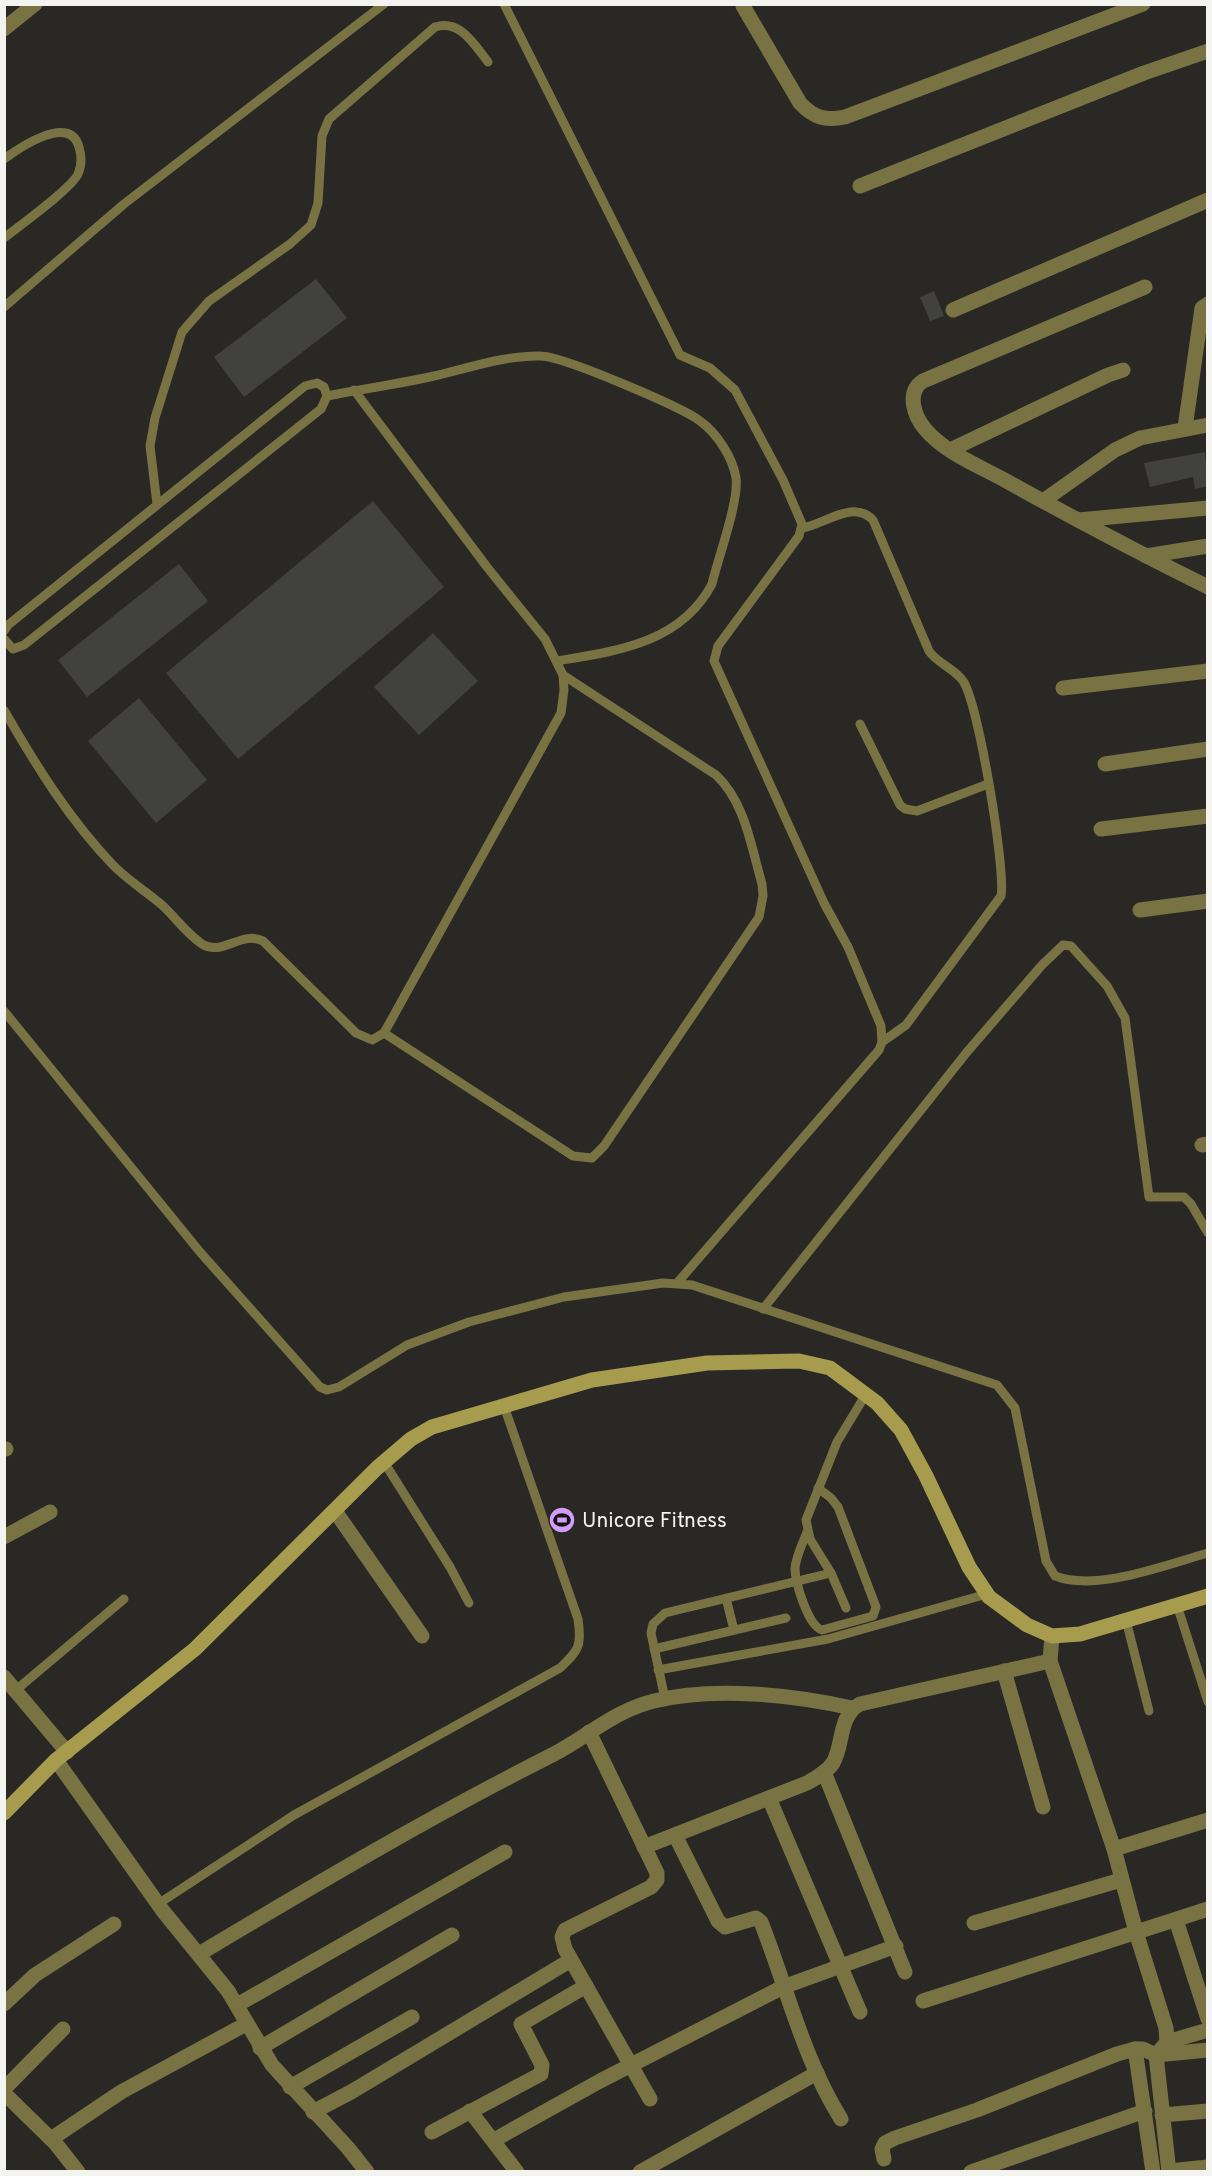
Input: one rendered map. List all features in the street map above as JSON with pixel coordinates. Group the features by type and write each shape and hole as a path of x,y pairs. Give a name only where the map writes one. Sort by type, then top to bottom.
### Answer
{"street":[{"path":"4,29 35,4"},
{"path":"743,6 800,103 808,112 829,120 845,117 1143,4"},
{"path":"860,186 1144,73 1208,51"},
{"path":"952,310 1208,200"},
{"path":"1145,287 918,384 913,402 917,417 924,428 950,450 1208,587"},
{"path":"1185,428 1202,308 1208,304"},
{"path":"950,450 1123,370"},
{"path":"1043,501 1115,450 1153,433 1208,425"},
{"path":"1078,520 1208,508"},
{"path":"1146,556 1208,546"},
{"path":"1063,688 1208,671"},
{"path":"1105,764 1208,749"},
{"path":"1101,830 1208,816"},
{"path":"1140,910 1208,901"},
{"path":"4,1813 62,1756 195,1649 384,1462 411,1439 432,1426 592,1380 707,1363 799,1361 830,1368 877,1403 901,1431 926,1476 969,1568 987,1594 1027,1625 1052,1636 1080,1634 1208,1596"},
{"path":"335,1511 422,1636"},
{"path":"4,1537 50,1512"},
{"path":"1052,1636 1050,1661 1114,1849 1136,1932 1166,2028 1167,2042"},
{"path":"644,1847 807,1783 824,1772 833,1762 846,1719 852,1708 860,1704 1050,1661"},
{"path":"1004,1671 1042,1808"},
{"path":"4,1677 16,1690 62,1756 158,1904 237,2006 260,2048 290,2087 348,2148 367,2172"},
{"path":"199,1954 428,1819 556,1753 629,1708 665,1699 722,1694 776,1696 852,1708"},
{"path":"589,1732 657,1873 657,1880 651,1887 565,1930 562,1937 571,1960 650,2099"},
{"path":"824,1772 905,1972"},
{"path":"769,1798 860,2012"},
{"path":"1114,1849 1208,1820"},
{"path":"675,1835 718,1921 725,1927 756,1918 761,1922 783,1987 817,2073 841,2119"},
{"path":"237,2006 505,1852"},
{"path":"974,1923 1121,1880"},
{"path":"923,2001 1208,1910"},
{"path":"1176,1920 1200,1970 1208,2019"},
{"path":"4,2004 42,1970 114,1924"},
{"path":"260,2048 452,1935"},
{"path":"494,2140 631,2065 783,1987 896,1947"},
{"path":"313,2112 351,2092 571,1960"},
{"path":"432,2132 541,2074 542,2064 521,2024 586,1986"},
{"path":"290,2087 412,2017"},
{"path":"51,2139 121,2092 246,2024"},
{"path":"63,2029 4,2091 51,2139 78,2172"},
{"path":"1164,2171 1162,2115 1156,2055 1167,2042 1208,2030"},
{"path":"1135,2049 1145,2111 1164,2171"},
{"path":"885,2160 882,2148 885,2143 895,2138 960,2117 1135,2049 1143,2049 1156,2055 1208,2050"},
{"path":"640,2172 817,2073"},
{"path":"971,2172 1145,2111"},
{"path":"1162,2115 1208,2111"},
{"path":"470,2112 517,2172"},
{"path":"1164,2171 1208,2167"}],"lane":[{"path":"4,307 124,204 384,4"},
{"path":"504,4 680,355 710,368 735,390 783,480 802,528"},
{"path":"157,504 150,446 155,418 182,332 209,302 311,225 318,203 322,136 329,119 342,105 438,26 449,24 457,28 488,62"},
{"path":"4,159 20,147 56,133 67,134 78,143 81,156 76,178 4,238"},
{"path":"327,396 517,357 553,357 655,398 699,420 713,432 732,465 736,486 712,584 706,595 685,618 660,636 645,643 618,651 557,661"},
{"path":"4,631 157,504 305,386 313,382 322,384 327,396 321,409 24,645 15,649 5,640"},
{"path":"4,710 35,766 111,863 134,886 159,903 203,945 217,947 241,939 258,938 268,944 357,1033 372,1040 384,1034 561,713 564,690 557,661 545,639 487,567 354,390"},
{"path":"678,1282 879,1050 882,1042 881,1026 854,962 824,903 714,661 718,646 802,528 823,524 855,510 863,512 873,520 929,651 934,658 963,680 967,688 976,712 1003,882 1001,896 906,1025 882,1042"},
{"path":"384,1034 573,1156 592,1158 604,1146 759,916 763,896 762,884 740,810 727,785 716,775 562,675"},
{"path":"860,724 900,805 905,809 917,810 988,783"},
{"path":"763,1309 967,1052 1042,965 1063,945 1071,946 1107,986 1125,1018 1149,1197 1184,1197 1191,1204 1208,1233"},
{"path":"4,1011 200,1252 320,1387 327,1390 339,1387 408,1345 469,1322 564,1297 678,1282 974,1376 1003,1390 1015,1408 1046,1561 1055,1576 1078,1581 1101,1579 1208,1553"},
{"path":"818,1488 831,1497 838,1507 876,1611 873,1616 860,1621 822,1629 817,1628 811,1620 796,1582 796,1559 807,1532 808,1510 837,1442 866,1394"},
{"path":"158,1904 294,1815 560,1668 578,1651 580,1637 578,1619 504,1406"},
{"path":"384,1462 450,1567 469,1603"},
{"path":"807,1532 831,1574 846,1608"},
{"path":"665,1699 651,1633 658,1617 665,1613 831,1574"},
{"path":"658,1670 828,1640 987,1594"},
{"path":"726,1598 734,1630"},
{"path":"16,1690 124,1599"},
{"path":"1177,1605 1208,1702"},
{"path":"654,1649 786,1618"},
{"path":"1126,1620 1149,1711"}],"building":[{"path":"316,279 347,318 244,397 214,357"},
{"path":"934,291 944,316 930,321 920,297"},
{"path":"1205,452 1208,486 1195,489 1193,477 1150,487 1144,463"},
{"path":"373,501 444,587 238,759 166,673"},
{"path":"179,564 208,601 87,697 58,660"},
{"path":"433,633 478,681 419,735 374,687"},
{"path":"139,698 207,780 156,823 88,741"}],"place":[{"name":"Unicore Fitness","path":"562,1520"}]}
